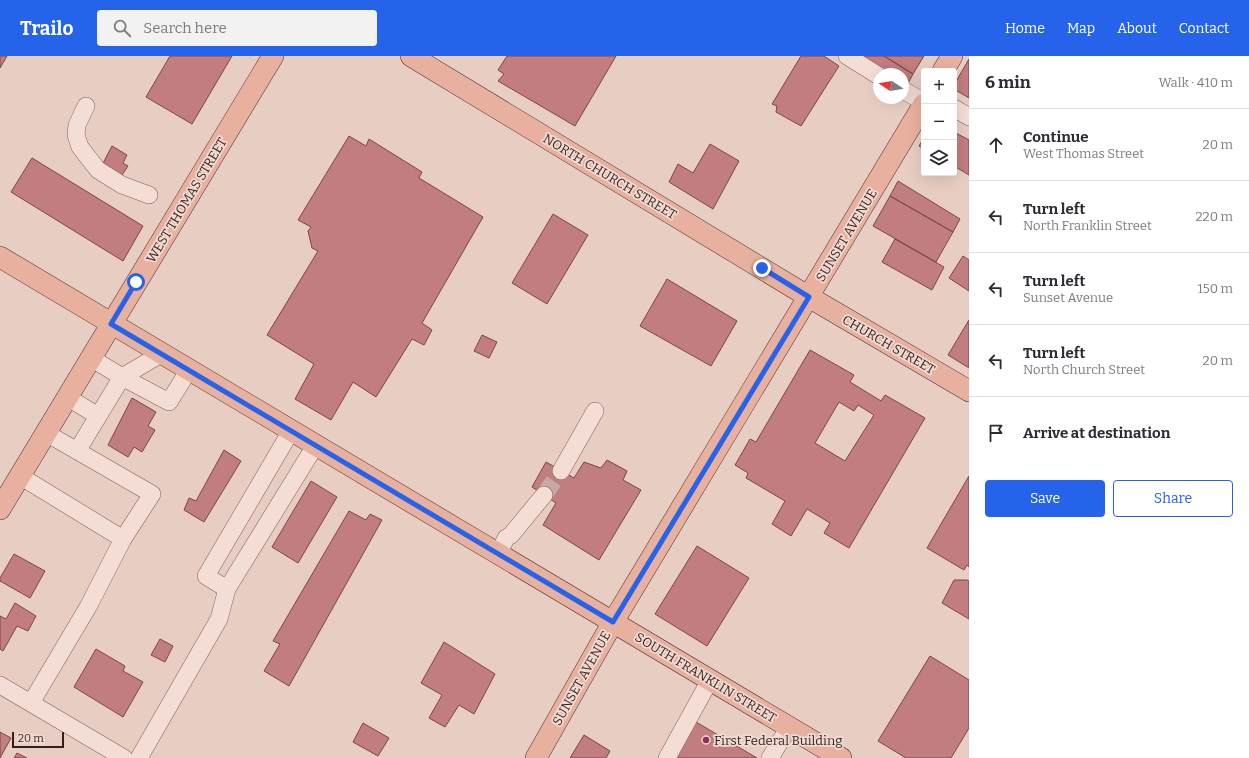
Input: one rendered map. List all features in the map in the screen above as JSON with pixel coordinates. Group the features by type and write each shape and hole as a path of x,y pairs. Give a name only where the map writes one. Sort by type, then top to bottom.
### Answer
{"main road":[{"name":"WEST THOMAS STREET","path":"0,510 274,56"},
{"name":"NORTH CHURCH STREET","path":"411,56 809,297"},
{"path":"945,68 952,56"},
{"name":"SUNSET AVENUE","path":"536,758 613,622 923,104"},
{"name":"SOUTH FRANKLIN STREET","path":"0,257 841,758"},
{"name":"CHURCH STREET","path":"809,297 969,390"}],"street":[{"path":"847,56 873,72"},
{"path":"909,94 921,101"},
{"path":"86,106 77,125 76,135 80,147 98,170 122,185 149,196"},
{"path":"957,110 969,117"},
{"path":"77,451 122,377 161,354"},
{"path":"91,358 122,377 169,402 189,370"},
{"path":"67,397 98,416"},
{"path":"561,471 595,411"},
{"path":"226,589 206,576 292,431"},
{"path":"30,703 88,606 123,539 152,494 46,434"},
{"path":"139,758 219,619 226,589 315,446"},
{"path":"20,476 123,539"},
{"path":"498,554 506,538 544,495"},
{"path":"667,758 710,680"},
{"path":"0,685 124,758"},
{"path":"770,758 789,727"}],"building":[{"path":"0,56 7,56 0,68"},
{"path":"170,56 232,56 192,124 146,97"},
{"path":"507,56 616,56 575,126 498,81 504,74 498,70"},
{"path":"801,56 824,56 839,66 801,126 776,112 777,106 772,104"},
{"path":"858,56 884,56 903,68 877,68"},
{"path":"884,56 924,56 913,74 909,72 909,68 903,68"},
{"path":"969,59 969,98 957,91 957,80"},
{"path":"909,72 913,74 909,81"},
{"path":"957,134 969,140 969,175 957,168"},
{"path":"349,136 366,146 369,139 422,172 419,178 483,217 422,323 432,330 424,345 412,339 376,397 353,382 331,420 295,399 314,364 267,335 318,251 312,248 308,231 311,227 298,220"},
{"path":"710,144 739,161 713,209 669,182 678,164 693,173"},
{"path":"112,146 127,155 123,163 128,166 120,178 101,167"},
{"path":"32,158 143,226 123,261 11,192"},
{"path":"898,181 960,219 953,232 890,196"},
{"path":"890,196 953,232 936,262 873,226"},
{"path":"553,214 588,235 547,304 512,283"},
{"path":"895,239 944,267 932,290 882,262"},
{"path":"963,256 969,260 969,291 949,278"},
{"path":"667,279 737,321 711,366 640,326"},
{"path":"969,320 969,368 948,355"},
{"path":"482,335 497,342 489,358 474,351"},
{"path":"810,350 854,375 850,382 881,401 885,395 925,418 849,548 824,533 830,523 807,509 791,536 772,524 785,501 746,478 748,473 735,465 750,439 756,442","holes":["839,402 854,411 858,405 874,415 845,461 815,443"]},
{"path":"132,398 156,412 148,426 155,430 142,452 134,447 128,457 108,445"},
{"path":"224,450 241,461 204,522 184,510 189,498 196,501"},
{"path":"607,460 627,471 623,480 641,490 599,560 543,525 556,503 532,487 546,462 574,478 584,462 601,468"},
{"path":"969,476 969,567 967,565 964,570 927,548"},
{"path":"311,481 337,497 298,563 272,547"},
{"path":"349,511 366,520 370,514 382,520 289,686 264,671 280,644 273,641"},
{"path":"697,546 749,578 707,646 655,614"},
{"path":"14,554 45,571 30,598 0,581 0,578"},
{"path":"954,580 969,581 969,619 942,603"},
{"path":"15,603 36,616 28,631 17,626 3,651 0,649 0,616 6,619"},
{"path":"160,639 173,646 165,662 151,655"},
{"path":"444,642 495,674 474,714 459,705 445,727 429,718 442,695 421,683"},
{"path":"96,649 125,666 123,671 143,682 123,717 74,687"},
{"path":"930,656 969,680 969,728 951,758 906,758 878,741"},
{"name":"First Federal Building","path":"696,722 757,758 676,758"},
{"path":"363,723 389,738 378,756 353,742"},
{"path":"0,732 11,738 0,758"},
{"path":"584,735 610,751 606,758 570,758"},
{"path":"17,753 27,758 14,758"}],"tunnel":[{"path":"544,495 561,471"}],"place":[{"name":"First Federal Building","path":"706,740"}],"route":[{"path":"136,282 111,324 613,622 809,297 762,268"}]}
